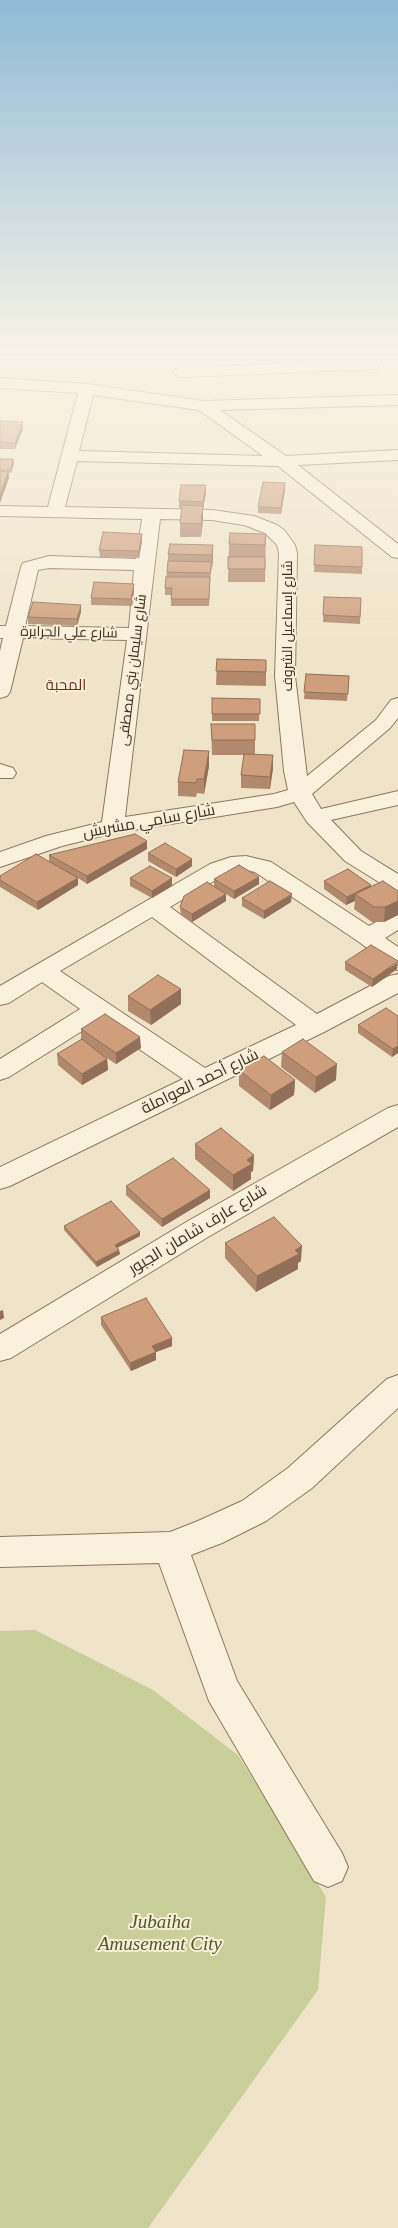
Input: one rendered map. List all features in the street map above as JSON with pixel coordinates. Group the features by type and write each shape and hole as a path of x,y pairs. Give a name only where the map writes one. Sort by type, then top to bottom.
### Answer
{"street":[{"path":"55,512 68,458"},
{"path":"152,458 282,461 341,458"},
{"path":"278,458 398,553"},
{"name":"شارع إسماعيل الشروف","path":"0,511 212,515 238,518 271,529 278,534 286,545 288,582 285,676 295,771 300,792 315,817 352,856 398,884"},
{"name":"شارع سليمان بني مصطفى","path":"113,826 138,634 144,565 152,514"},
{"path":"0,692 8,632 28,571 33,565 49,562 144,565"},
{"name":"شارع علي الجرايرة","path":"8,632 138,634"},
{"path":"300,792 390,721 398,704"},
{"name":"شارع سامي مشربش","path":"0,860 54,842 113,826 277,800 300,792"},
{"path":"315,817 398,798"},
{"path":"0,997 218,869 231,864 246,863 263,867 368,937 392,954 398,962"},
{"path":"154,907 315,1026"},
{"path":"368,937 398,920"},
{"path":"42,971 203,1080"},
{"name":"شارع أحمد العواملة","path":"0,1179 315,1026 398,982"},
{"path":"0,1071 98,1010"},
{"name":"شارع عارف شامان الجبور","path":"0,1349 198,1229 398,1115"},
{"path":"0,1552 171,1547 254,1510 300,1478 398,1388"},
{"path":"171,1547 222,1689 328,1867"}],"green space":[{"name":"Jubaiha Amusement City","path":"35,1630 153,1690 238,1755 326,1897 318,1990 148,2228 0,2228 0,1631"}],"building":[{"path":"0,459 13,459 11,470 0,470"},
{"path":"0,471 8,472 0,495"},
{"path":"263,482 285,483 281,508 258,507"},
{"path":"181,485 206,485 203,502 179,501"},
{"path":"182,505 203,506 201,524 180,523"},
{"path":"103,532 142,534 139,551 99,550"},
{"path":"230,533 266,534 265,545 229,544"},
{"path":"170,544 213,545 212,555 168,554"},
{"path":"315,545 362,547 362,567 314,565"},
{"path":"228,557 265,557 265,569 228,569"},
{"path":"168,561 212,562 210,573 167,572"},
{"path":"166,577 210,577 209,599 171,599 172,588 165,588"},
{"path":"94,582 134,584 131,599 91,598"},
{"path":"324,597 361,598 360,617 323,615"},
{"path":"33,602 81,605 77,619 28,617"},
{"path":"217,659 266,660 266,672 216,671"},
{"path":"306,674 349,676 348,694 304,692"},
{"path":"212,698 260,699 260,714 212,714"},
{"path":"211,724 255,724 255,740 212,740"},
{"path":"184,750 209,751 204,779 197,779 196,783 178,782"},
{"path":"244,754 273,755 270,777 241,775"},
{"path":"135,834 147,841 87,876 49,855"},
{"path":"165,843 192,859 176,869 148,853"},
{"path":"36,854 78,878 37,902 0,880 0,876"},
{"path":"239,865 259,877 234,891 214,879"},
{"path":"150,866 172,878 152,891 130,878"},
{"path":"348,869 371,885 347,897 324,881"},
{"path":"270,881 292,894 264,911 242,898"},
{"path":"383,881 398,891 398,901 385,907 374,907 355,894"},
{"path":"207,882 226,894 192,914 180,907 184,896"},
{"path":"371,945 398,961 373,979 345,962"},
{"path":"158,975 181,989 150,1010 128,996"},
{"path":"386,1008 398,1016 398,1046 393,1049 358,1025"},
{"path":"105,1014 140,1037 116,1053 81,1029"},
{"path":"82,1039 107,1059 82,1074 57,1054"},
{"path":"303,1039 337,1064 316,1077 282,1052"},
{"path":"264,1056 295,1080 271,1095 239,1070"},
{"path":"221,1128 254,1155 247,1160 252,1164 233,1175 195,1144"},
{"path":"173,1158 210,1190 162,1219 126,1186"},
{"path":"111,1201 140,1232 115,1245 119,1250 96,1262 64,1226"},
{"path":"274,1217 302,1246 295,1250 299,1254 257,1276 225,1243"},
{"path":"146,1298 172,1338 152,1346 156,1352 130,1363 101,1317"}],"district":[{"name":"المحبة","path":"66,686"}]}
